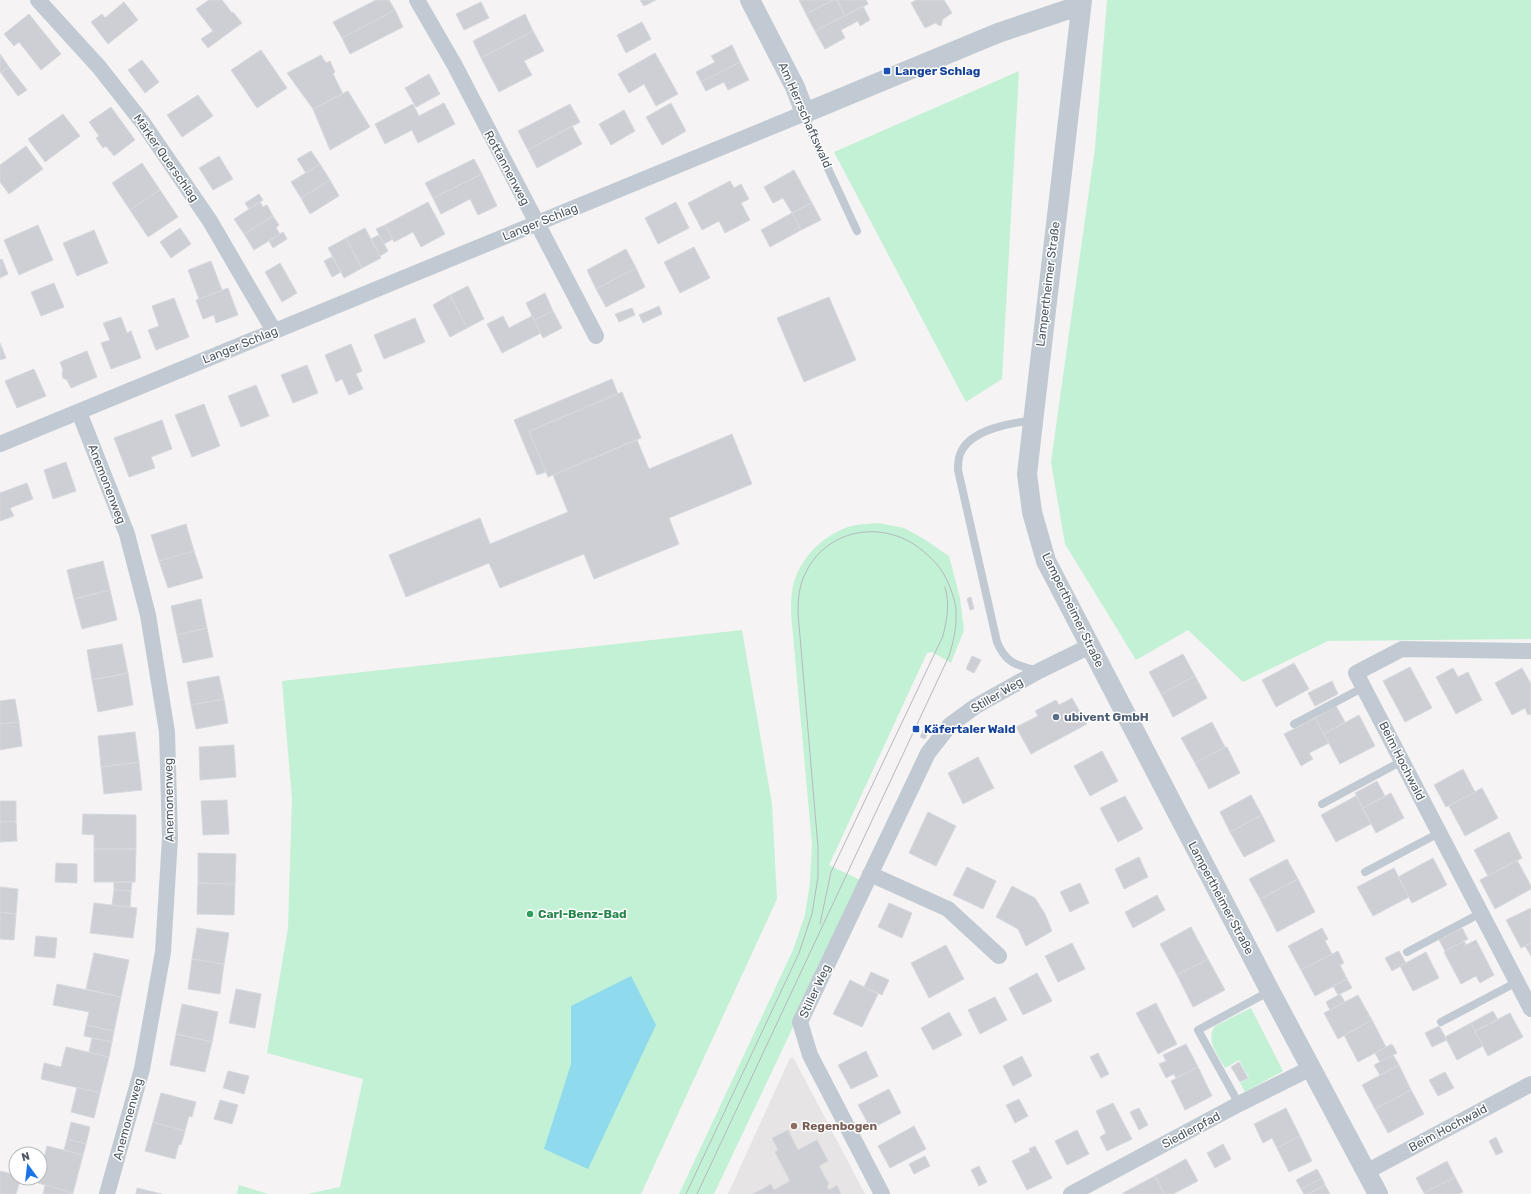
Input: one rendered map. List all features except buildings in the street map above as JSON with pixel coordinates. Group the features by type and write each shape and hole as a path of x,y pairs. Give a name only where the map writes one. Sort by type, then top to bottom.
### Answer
{"street":[{"name":"Märker Querschlag","path":"38,0 99,67 143,123 210,221 274,331"},
{"name":"Rottannenweg","path":"417,0 454,64 596,336"},
{"name":"Am Herrschaftswald","path":"750,0 795,87 805,113"},
{"name":"Langer Schlag","path":"0,444 998,33 1081,3"},
{"name":"Lampertheimer Straße","path":"1081,3 1033,421 1028,474 1032,512 1046,561 1270,991 1378,1194"},
{"name":"Anemonenweg","path":"79,412 127,534 148,615 167,732 170,838 163,952 142,1069 107,1194"},
{"name":"Stiller Weg","path":"882,1194 810,1055 800,1022 928,753 950,725 976,706 1038,671 1090,646"},
{"name":"Beim Hochwald","path":"1531,651 1402,649 1356,673 1531,1009"},
{"path":"870,874 948,909 999,956"},
{"name":"Siedlerpfad","path":"1071,1194 1092,1189 1239,1104 1312,1068"},
{"name":"Beim Hochwald","path":"1366,1172 1531,1084"}],"lane":[{"name":"Am Herrschaftswald","path":"805,113 812,134 857,232"},
{"path":"1033,421 1018,422 1000,426 970,440 961,451 958,461 958,470 1000,649 1010,662 1018,666 1038,671"},
{"path":"1294,724 1364,687"},
{"path":"1322,804 1402,761"},
{"path":"1364,872 1439,833"},
{"path":"1407,952 1481,913"},
{"path":"1441,1022 1517,982"},
{"path":"1239,1104 1198,1030 1270,991"}],"shaded area":[{"name":"Regenbogen","path":"793,1057 865,1194 728,1194 790,1058"}],"green space":[{"path":"1107,0 1531,0 1531,639 1328,641 1243,682 1188,630 1136,660 1065,544 1051,462 1095,148"},
{"path":"1019,71 1002,379 966,402 834,152"},
{"path":"878,523 904,528 924,539 949,556 960,598 964,630 951,663 932,652 927,653 829,865 862,881 714,1194 679,1194 793,950 805,915 810,883 812,844 791,613 794,581 804,561 819,544 828,537 851,526"},
{"name":"Carl-Benz-Bad","path":"742,630 772,804 777,899 641,1194 307,1194 340,1187 363,1079 267,1053 288,928 292,799 282,681"},
{"path":"1251,1008 1283,1071 1245,1092 1240,1083 1249,1078 1239,1060 1225,1068 1216,1053 1211,1037 1215,1026"},
{"path":"239,1185 268,1194 237,1194"}],"water":[{"path":"631,976 656,1025 588,1169 544,1149 571,1064 571,1006"}],"tram line":[{"path":"686,1194 799,953 812,914 818,877 818,847 798,613 800,587 806,572 816,557 829,545 844,537 860,533 876,532 893,535 909,541 923,551 938,566 947,580 953,597 956,613 955,632 949,656 697,1194"},
{"path":"820,924 831,872 943,636 947,612 947,593 945,587"}],"place":[{"name":"Langer Schlag","path":"887,71"},
{"name":"ubivent GmbH","path":"1056,717"},
{"name":"Käfertaler Wald","path":"916,729"},
{"name":"Carl-Benz-Bad","path":"530,914"},
{"name":"Regenbogen","path":"794,1126"}]}
